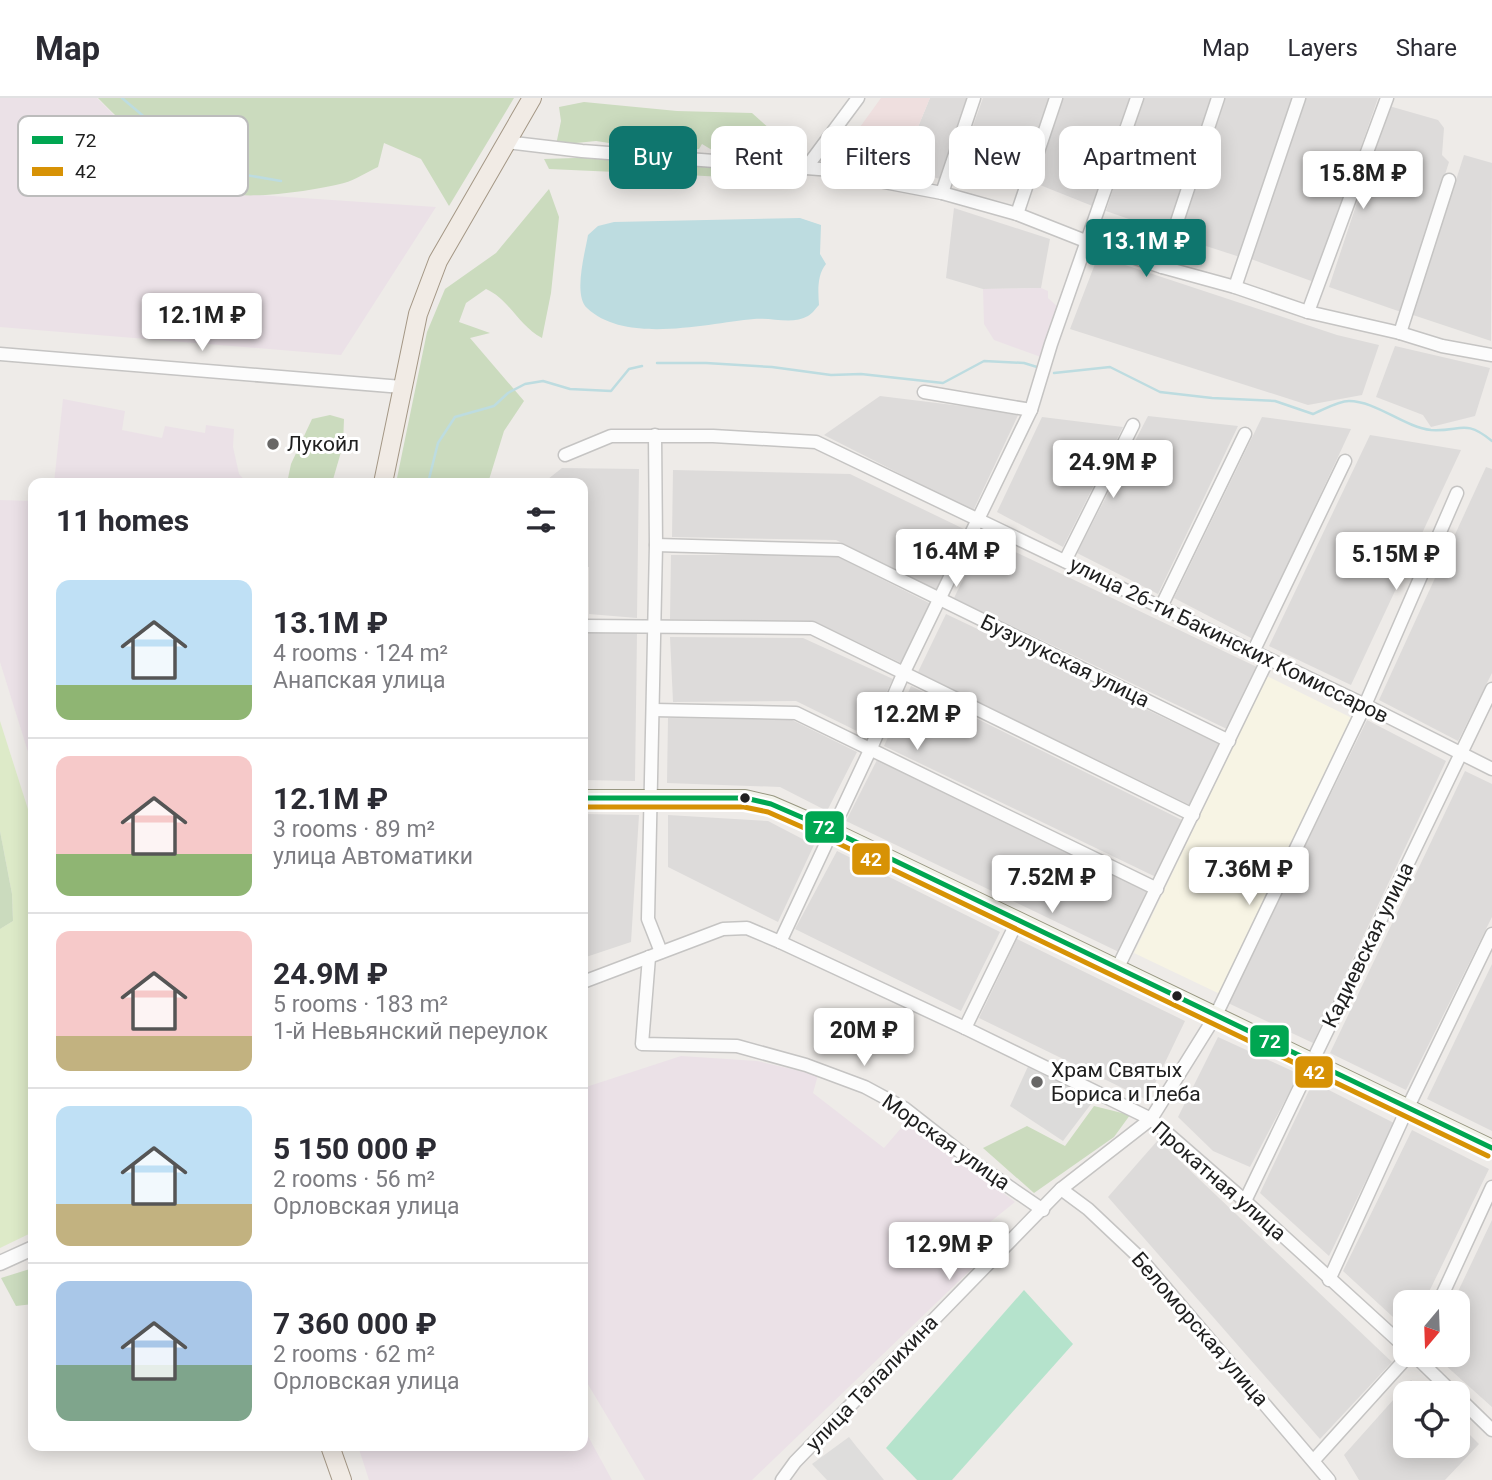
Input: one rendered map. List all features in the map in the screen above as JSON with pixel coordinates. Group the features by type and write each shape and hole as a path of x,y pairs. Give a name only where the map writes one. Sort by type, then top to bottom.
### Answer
{"main road":[{"path":"384,478 418,314 438,261 532,98"},
{"path":"588,798 745,799 771,804 831,830 1492,1148"},
{"path":"332,1451 342,1480"}],"street":[{"path":"807,167 858,98"},
{"path":"942,193 974,98"},
{"path":"1017,215 1056,98"},
{"path":"780,942 904,672 1031,410 1051,344 1137,98"},
{"path":"1162,267 1218,98"},
{"path":"1234,287 1299,98"},
{"path":"1308,312 1387,98"},
{"path":"506,142 711,161"},
{"path":"807,168 846,171 879,181 942,193 1017,215 1162,267 1308,312 1400,333 1442,346 1492,355"},
{"path":"1400,333 1449,180"},
{"path":"0,354 402,387"},
{"path":"924,392 1031,410"},
{"path":"1065,561 1133,425"},
{"path":"1161,607 1245,434"},
{"path":"655,435 654,710 648,919 655,955"},
{"name":"улица 26-ти Бакинских Комиссаров","path":"565,455 611,436 655,435 816,442 1365,705 1492,769"},
{"path":"1253,652 1345,461"},
{"path":"1151,1119 1216,1015 1365,705 1457,493"},
{"name":"Бузулукская улица","path":"656,545 840,550 1229,741"},
{"path":"588,626 812,628 1193,815"},
{"path":"1118,967 1268,659"},
{"name":"Кадиевская улица","path":"1245,1202 1492,690"},
{"path":"654,710 796,713 1157,889"},
{"path":"965,1028 1018,920"},
{"name":"Прокатная улица","path":"588,980 723,929 747,928 780,942 1151,1119 1393,1336"},
{"path":"1329,1280 1408,1107 1492,934"},
{"name":"Морская улица","path":"655,955 642,1044 737,1046 806,1065 865,1087 904,1108 974,1162 1043,1210"},
{"name":"улица Талалихина","path":"782,1480 795,1462 1061,1189 1151,1119"},
{"path":"1445,1290 1492,1188"},
{"name":"Беломорская улица","path":"1061,1189 1088,1209 1141,1259 1329,1480"},
{"path":"0,1264 28,1250"},
{"path":"1314,1460 1400,1367"},
{"path":"1426,1367 1440,1381"},
{"path":"1470,1409 1492,1430"}],"shaded area":[{"path":"0,98 97,98 115,116 18,116 18,196 248,194 436,207 341,355 0,327"},
{"path":"881,98 930,98 918,126 861,126"},
{"path":"930,98 968,98 958,126 949,126 949,153 940,179 935,178 935,126 918,126"},
{"path":"983,98 1050,98 1040,126 973,126"},
{"path":"1062,98 1134,98 1124,126 1059,126 1059,189 1101,189 1095,207 1045,187 1045,152"},
{"path":"1143,98 1217,98 1207,126 1134,126"},
{"path":"1223,98 1297,98 1240,257 1178,237 1194,189 1221,189 1221,126 1214,126"},
{"path":"1304,98 1378,98 1314,282 1251,259"},
{"path":"1389,106 1438,120 1444,128 1442,155 1449,162 1401,312 1329,287"},
{"path":"1464,155 1492,163 1491,341 1413,315"},
{"path":"1113,189 1185,189 1169,233 1106,211"},
{"path":"954,208 1050,239 1041,288 983,289 946,278"},
{"path":"1098,256 1337,335 1379,345 1362,395 1308,405 1070,329"},
{"path":"1041,288 1048,291 1048,298 1059,308 1041,357 994,340 984,324 983,289"},
{"path":"1395,346 1490,368 1475,416 1431,427 1423,415 1376,397"},
{"path":"880,396 1019,413 973,511 824,435"},
{"path":"63,399 125,411 122,430 162,438 165,426 205,433 206,425 234,429 233,447 239,474 243,478 55,478"},
{"path":"1148,416 1238,426 1158,594 1077,553"},
{"path":"1042,417 1123,427 1063,547 997,512"},
{"path":"1262,417 1351,429 1253,639 1174,598"},
{"path":"1370,435 1461,450 1351,685 1269,646"},
{"path":"1486,467 1492,469 1492,673 1458,741 1379,700"},
{"path":"562,468 639,469 637,618 589,614 588,478 549,478"},
{"path":"673,470 850,474 966,530 936,590 836,540 672,537"},
{"path":"0,500 28,501 28,752 0,662"},
{"path":"984,537 1259,668 1229,730 954,598"},
{"path":"671,555 834,555 931,604 901,663 814,621 670,619"},
{"path":"946,614 1221,745 1192,806 918,672"},
{"path":"588,633 637,633 635,781 588,780"},
{"path":"670,637 803,638 893,679 865,735 796,701 673,702"},
{"path":"1267,676 1354,719 1222,995 1134,953"},
{"path":"911,686 1184,821 1158,878 884,746"},
{"path":"668,718 790,719 857,752 827,811 780,787 667,783"},
{"path":"1367,720 1446,761 1313,1043 1228,1003"},
{"path":"877,760 1152,891 1121,953 846,821"},
{"path":"1465,771 1492,784 1492,917 1406,1090 1330,1053"},
{"path":"588,814 639,815 631,942 588,956"},
{"path":"668,815 768,821 814,845 778,922 668,867"},
{"path":"837,851 1000,932 961,1011 795,929"},
{"path":"1017,939 1185,1021 1147,1100 979,1018"},
{"path":"1492,964 1492,1131 1427,1099"},
{"path":"1218,1037 1299,1074 1250,1167 1213,1151 1178,1117"},
{"path":"681,1056 757,1061 818,1075 813,1093 884,1148 907,1121 1015,1202 969,1239 985,1256 752,1480 645,1480 588,1384 588,1086"},
{"path":"1030,1062 1082,1087 1091,1104 1063,1141 1010,1106"},
{"path":"1313,1082 1394,1123 1329,1256 1260,1193"},
{"path":"1412,1130 1489,1169 1430,1290 1393,1290 1393,1317 1343,1271"},
{"path":"1158,1140 1392,1362 1320,1439 1108,1197"},
{"path":"1492,1220 1492,1407 1470,1387 1470,1381 1463,1381 1447,1367 1470,1367 1470,1290 1459,1290"},
{"path":"1393,1400 1393,1458 1466,1458 1445,1480 1359,1480 1344,1455"},
{"path":"1470,1435 1479,1444 1470,1454"},
{"path":"588,1436 612,1480 369,1480 360,1451 588,1451"},
{"path":"849,1437 884,1480 827,1480 812,1464"}],"green space":[{"path":"98,98 514,98 449,206 421,159 384,143 378,167 344,183 302,191 248,195 248,116 117,116"},
{"path":"584,102 677,111 752,113 767,126 711,126 711,149 702,144 697,149 697,126 609,126 609,143 596,141 556,145 561,121 559,107"},
{"path":"609,157 609,172 549,169 544,159"},
{"path":"697,165 711,166 711,176 697,176"},
{"path":"549,189 559,217 551,293 542,338 527,327 501,299 486,289 466,303 459,322 490,333 470,338 524,401 504,431 490,478 397,478 427,332 445,289 496,253"},
{"path":"330,415 344,419 343,445 333,478 288,478 291,464 312,419"},
{"path":"0,721 28,809 28,1234 0,1248 0,929 13,921 12,894 0,831"},
{"path":"0,831 12,894 13,921 0,929"},
{"path":"1094,1106 1130,1115 1114,1137 1034,1193 983,1148 1027,1126 1065,1146"},
{"path":"28,1270 28,1305 16,1306 1,1278"},
{"path":"1024,1290 1073,1344 952,1480 917,1480 886,1448"}],"water":[{"path":"800,218 821,225 820,254 826,264 818,289 819,305 802,319 754,319 691,327 645,329 623,326 603,319 583,302 580,284 588,235 598,226 614,222"}],"waterway":[{"path":"122,98 143,116"},
{"path":"248,175 281,181"},
{"path":"657,363 772,367 831,375 861,374 943,383 984,361 1024,363 1037,367"},
{"path":"429,478 438,443 455,417 494,406 508,393 525,384 543,381 570,389 611,391 629,369 642,366"},
{"path":"1054,373 1110,367 1160,392 1275,401 1313,414 1340,402 1359,402 1421,428 1468,428 1492,441"}],"transit line":[{"name":"72","path":"588,798 745,798 771,804 831,830 1492,1148"},
{"name":"42","path":"588,807 744,807 768,812 1488,1156"}],"place":[{"name":"Лукойл","path":"273,444"},
{"name":"Храм Святых Бориса и Глеба","path":"1037,1082"}]}
